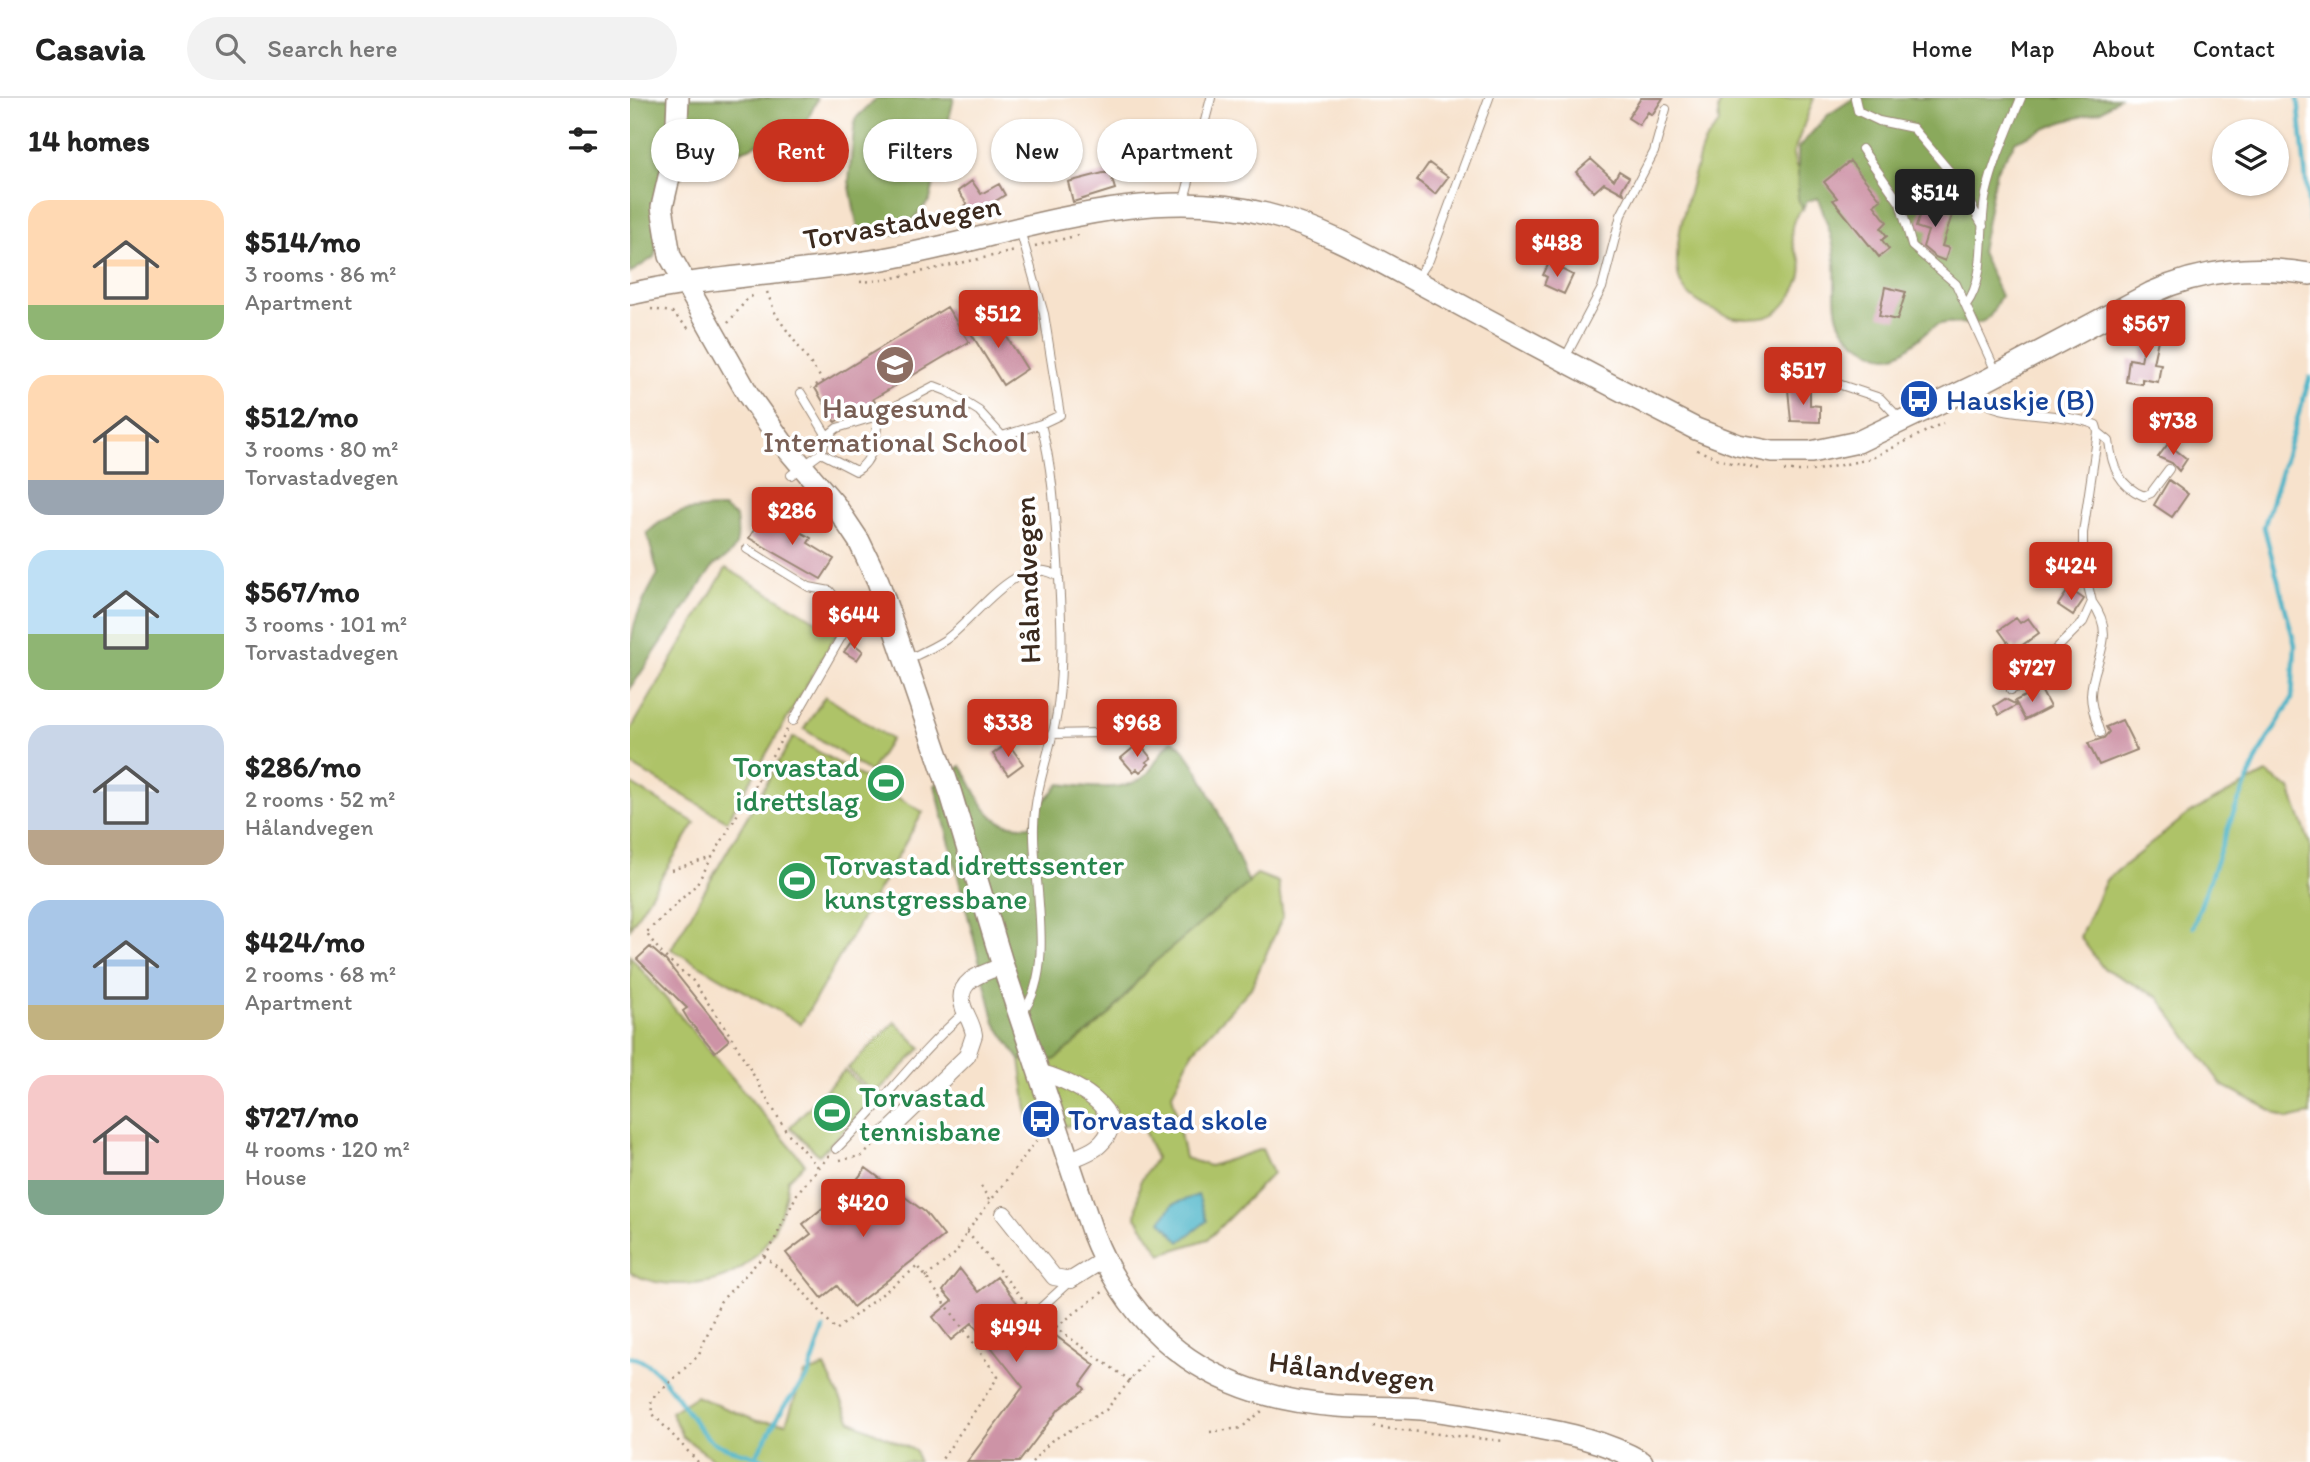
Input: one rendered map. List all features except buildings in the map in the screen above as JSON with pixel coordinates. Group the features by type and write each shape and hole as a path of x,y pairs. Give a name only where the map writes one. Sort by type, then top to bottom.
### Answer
{"main road":[{"name":"Hålandvegen","path":"678,98 676,147 662,207 670,256 743,386 796,470 835,505 859,541 878,581 1068,1161 1103,1260 1130,1306 1161,1339 1197,1366 1244,1388 1323,1405 1442,1411 1540,1429 1593,1441 1642,1462"},
{"name":"Torvastadvegen","path":"637,302 687,284 872,261 1111,210 1183,204 1231,207 1284,219 1345,244 1696,429 1755,450 1791,453 1829,450 1858,442 1902,423 2140,299 2181,281 2217,272 2253,268 2310,274"}],"street":[{"path":"886,1135 970,1051 974,1029 965,1012 962,993 968,982 1003,966"},
{"path":"1038,1072 1055,1076 1096,1099 1108,1116 1108,1131 1100,1144 1068,1161"},
{"path":"1004,1214 1054,1277 1071,1280 1103,1260"}],"lane":[{"path":"1183,204 1211,98"},
{"path":"1415,281 1429,260 1489,98"},
{"path":"1855,98 1858,111 1879,121 1913,128 1928,142 1956,180 1983,226"},
{"path":"1966,305 1974,292 1985,199 1994,162 2021,98"},
{"path":"1564,360 1602,288 1621,215 1654,152 1666,109"},
{"path":"1862,149 1900,204 1912,246 1956,284 1997,374"},
{"path":"796,470 821,453 827,436 837,428 877,416 934,386 979,411 1002,436 1060,415 1044,314 1020,230"},
{"path":"1823,379 1880,398 1902,423"},
{"path":"1976,386 1981,396 1997,408 2082,419 2096,425 2098,432 2083,533 2083,565 2092,602 2104,624 2101,660 2091,694 2100,733"},
{"path":"802,393 827,436"},
{"path":"821,453 848,469 856,471 865,466 875,439 877,416"},
{"name":"Hålandvegen","path":"1019,1015 1030,1003 1037,984 1038,904 1034,822 1040,779 1058,705 1062,662 1051,464 1041,424"},
{"path":"2098,432 2109,441 2112,463 2120,479 2132,491 2144,496 2151,493 2169,469"},
{"path":"747,548 809,587 830,591 838,601 848,625"},
{"path":"906,660 946,639 1000,589 1031,570 1044,569 1059,577"},
{"path":"2011,690 2033,678 2044,661 2083,622 2092,602"},
{"path":"793,721 848,625 872,604"},
{"path":"1052,734 1145,733"},
{"path":"836,1149 870,1116 945,1029 965,1012"},
{"path":"1035,1313 1071,1280"}],"path":[{"path":"767,292 776,315 823,381 802,393"},
{"path":"637,302 672,312 696,337"},
{"path":"793,721 688,897 646,933 663,955 693,981 732,1038 786,1131 818,1167"},
{"path":"671,870 713,857"},
{"path":"926,1277 956,1253 967,1232 1042,1133 1044,1140"},
{"path":"826,1159 843,1160 862,1156 886,1135"},
{"path":"698,1462 655,1418 650,1406 651,1400 699,1356 720,1302 764,1256 782,1229 797,1192 836,1149"},
{"path":"981,1186 990,1202"},
{"path":"967,1232 1035,1313 1132,1382"},
{"path":"764,1256 796,1283 836,1330 918,1266 998,1377 940,1462"},
{"path":"1055,1327 1104,1291 1109,1299"},
{"path":"1032,1462 1051,1441 1106,1410 1132,1382 1154,1351 1147,1345"},
{"path":"1209,1432 1241,1428 1260,1411"},
{"path":"1370,1426 1507,1442"}],"green space":[{"path":"630,98 816,98 808,119 753,119 753,146 739,151 739,119 651,119 651,182 677,182 654,257 630,273"},
{"path":"877,98 954,98 949,119 863,119 863,182 934,182 930,200 900,234 859,236 849,181 855,119"},
{"path":"1723,98 1814,98 1793,154 1796,167 1802,174 1805,205 1797,214 1792,230 1792,242 1801,262 1801,276 1786,303 1771,316 1750,319 1724,315 1688,294 1679,277 1678,243 1686,203 1704,143 1719,123 1718,108"},
{"path":"1854,98 2119,98 2101,111 2062,122 2016,141 1996,171 1981,252 2001,296 1990,316 1974,324 1939,324 1906,350 1887,356 1862,346 1843,328 1836,308 1831,236 1818,198 1807,201 1803,209 1798,199 1798,148 1828,115"},
{"path":"723,508 736,517 738,534 733,551 714,565 630,689 630,654 634,628 642,604 658,574 647,533 665,519 682,512"},
{"path":"726,568 837,633 727,821 630,764 630,731"},
{"path":"825,696 891,739 870,772 804,729"},
{"name":"Torvastad idrettssenter kunstgressbane","path":"793,737 923,812 801,1024 671,949"},
{"path":"1173,740 1194,765 1205,784 1249,883 1150,966 1109,1015 1054,1060 1020,1060 995,1023 935,785 961,766 993,817 1014,826 1030,826 1045,800 1060,784 1117,787 1138,781 1150,771"},
{"path":"2266,773 2290,789 2310,844 2310,1114 2288,1119 2222,1085 2158,997 2103,968 2080,937 2106,880 2188,814"},
{"path":"630,783 695,823 630,928"},
{"path":"1257,874 1278,882 1283,916 1251,988 1192,1052 1172,1094 1185,1158 1210,1166 1262,1149 1273,1173 1208,1239 1161,1254 1136,1217 1140,1182 1156,1158 1143,1128 1101,1119 1061,1127 1028,1117 1020,1060 1054,1060 1109,1015 1150,966"},
{"path":"630,956 805,1164 788,1179 777,1221 756,1255 725,1277 705,1283 661,1283 630,1272"},
{"path":"895,1022 921,1048 874,1095 848,1068"},
{"name":"Torvastad tennisbane","path":"845,1070 874,1099 819,1155 790,1127"},
{"path":"825,1367 851,1421 916,1451 918,1462 717,1462 682,1436 671,1412 696,1396 757,1421 786,1423 804,1374"}],"water":[{"path":"1198,1195 1207,1221 1180,1242 1161,1221 1173,1204"}],"waterway":[{"path":"2298,98 2310,222"},
{"path":"2193,927 2233,814 2260,752 2292,699 2295,645 2264,527 2310,377"},
{"path":"757,1454 783,1408 808,1376 824,1329"},
{"path":"630,1357 654,1369 712,1441 768,1462"}],"place":[{"name":"Haugesund International School","path":"895,365"},
{"name":"Hauskje (B)","path":"1919,399"},
{"name":"Torvastad idrettslag","path":"886,783"},
{"name":"Torvastad idrettssenter kunstgressbane","path":"797,881"},
{"name":"Torvastad tennisbane","path":"832,1113"},
{"name":"Torvastad skole","path":"1041,1119"}]}
